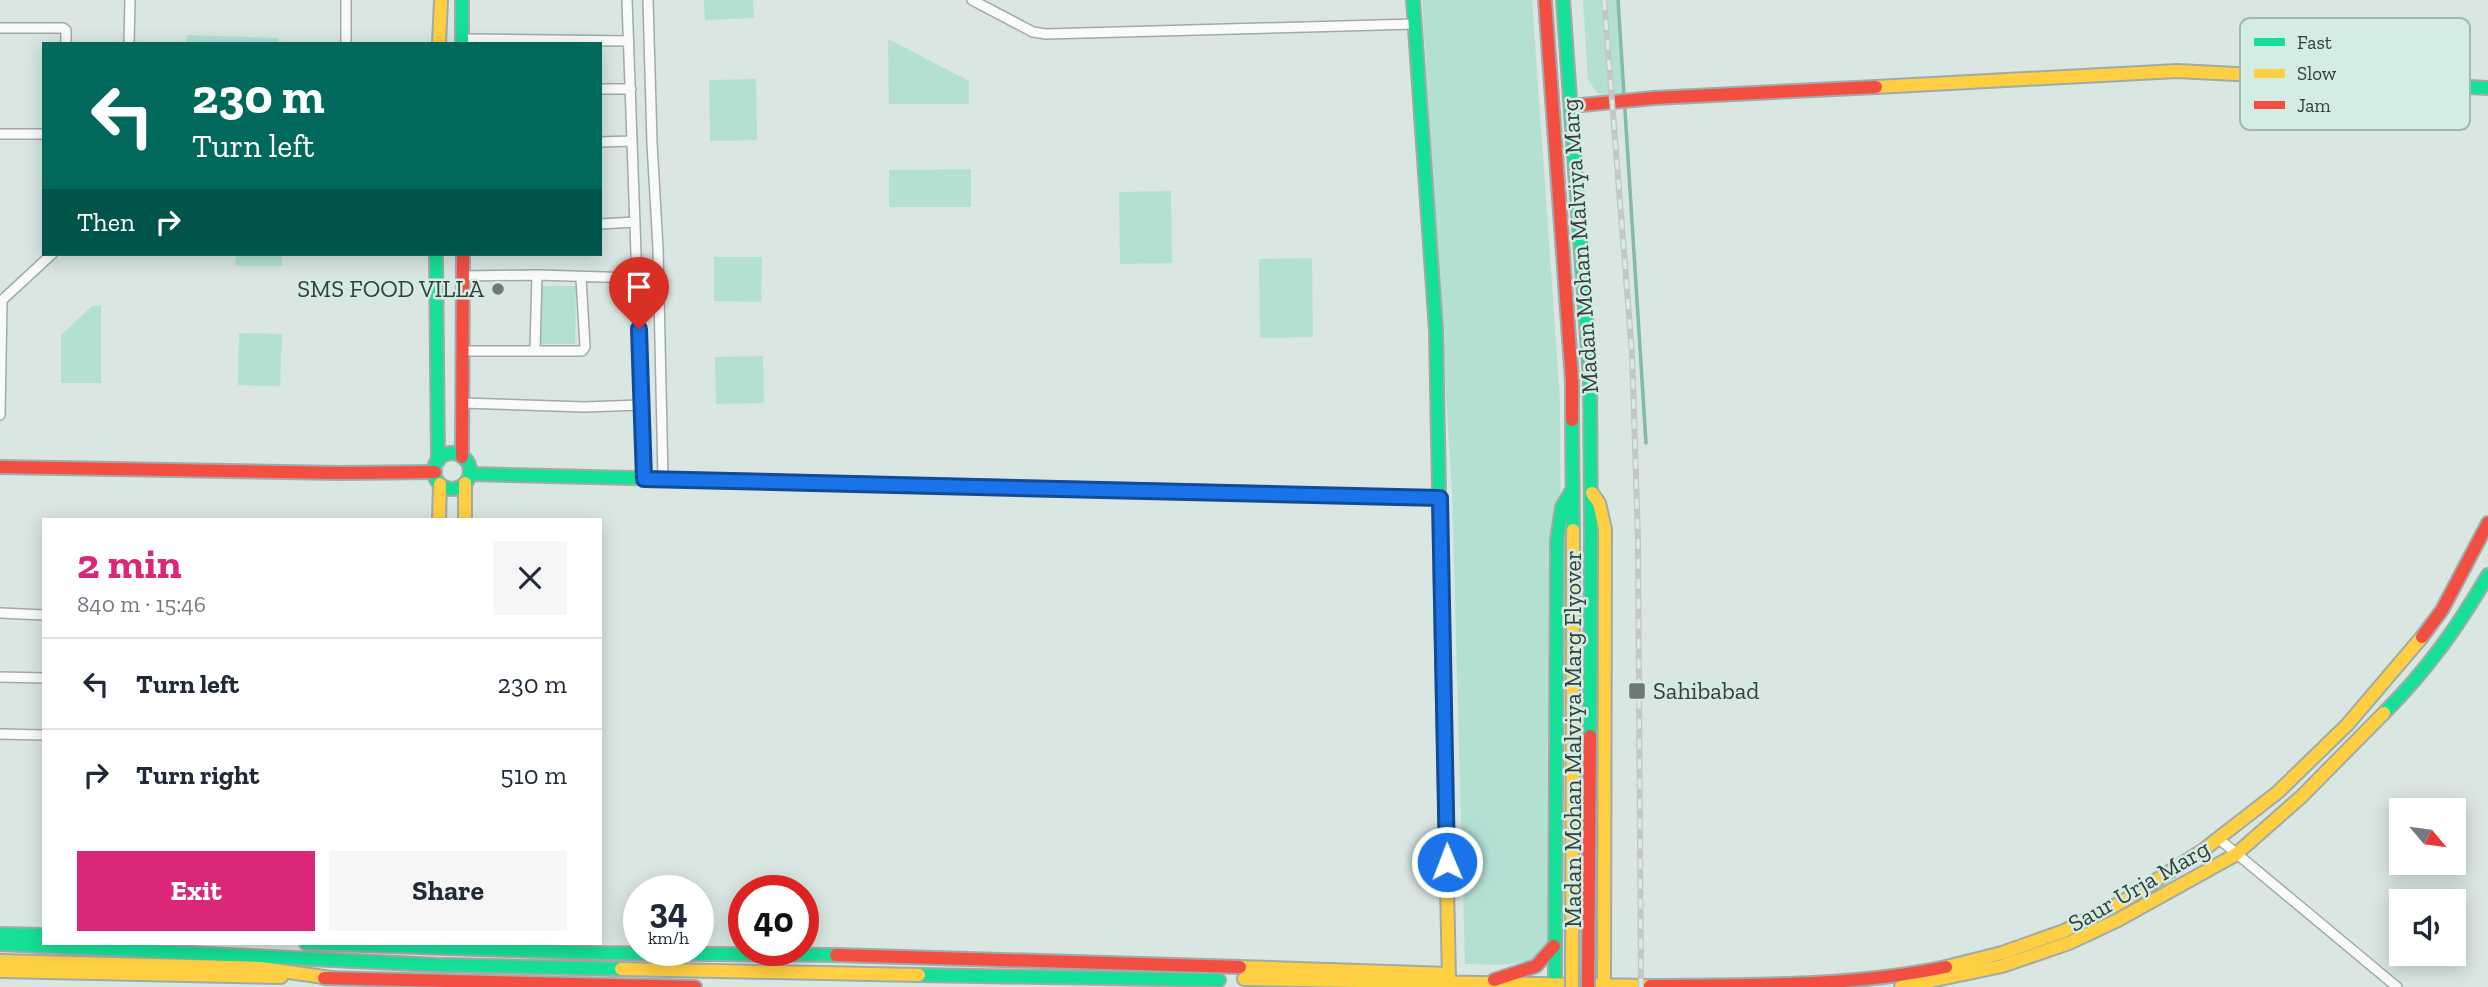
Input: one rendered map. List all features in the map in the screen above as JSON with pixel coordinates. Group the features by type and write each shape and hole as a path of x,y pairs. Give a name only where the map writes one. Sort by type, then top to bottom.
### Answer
{"main road":[{"path":"439,42 441,0"},
{"path":"462,41 463,0"},
{"path":"1413,0 1436,331 1449,978"},
{"name":"Madan Mohan Malviya Marg","path":"1545,0 1572,381 1573,490"},
{"name":"Madan Mohan Malviya Marg","path":"1563,0 1590,379 1591,493"},
{"path":"1571,106 2177,71 2240,75"},
{"path":"2470,88 2488,89"},
{"path":"436,256 439,518"},
{"path":"462,457 463,256"},
{"path":"437,472 447,454 462,457 468,463 465,518"},
{"path":"0,467 340,473 437,472"},
{"path":"437,472 450,489 468,479 644,479 1440,498"},
{"path":"1555,986 1556,541 1562,507 1573,490"},
{"name":"Madan Mohan Malviya Marg Flyover","path":"1572,987 1573,490"},
{"path":"1591,493 1602,513 1605,528 1604,986"},
{"name":"Madan Mohan Malviya Marg Flyover","path":"1588,987 1591,493"},
{"name":"Saur Urja Marg","path":"1449,978 1483,984 1555,986 1830,984 1927,972 2003,953 2064,931 2122,902 2219,839 2278,792 2327,744 2413,650 2442,610 2488,523"},
{"name":"Saur Urja Marg","path":"1901,987 2002,966 2069,943 2142,907 2235,855 2329,771 2396,702 2458,626 2488,575"},
{"path":"2413,650 2431,662"},
{"path":"0,934 42,935"},
{"path":"0,944 437,965 1194,980 1219,983 1225,973 1233,971 1240,974 1244,983 1449,978"},
{"path":"437,984 436,945 601,953 923,956 1173,964 1449,978"},
{"path":"463,946 463,984"},
{"path":"1483,984 1536,966 1554,946"},
{"path":"0,961 261,968 331,978"},
{"path":"1173,964 1194,980"},
{"path":"0,971 331,978 437,984 695,987"}],"street":[{"path":"129,42 130,0"},
{"path":"346,0 346,42"},
{"path":"627,0 644,479"},
{"path":"648,0 658,248 663,480"},
{"path":"972,0 1033,32 1046,34 1415,24"},
{"path":"0,28 63,28 66,30 66,42"},
{"path":"462,41 629,41"},
{"path":"602,89 631,89"},
{"path":"0,134 42,134"},
{"path":"602,142 632,141"},
{"path":"602,224 635,222"},
{"path":"0,415 1,302 50,256"},
{"path":"535,350 537,275"},
{"path":"463,276 637,278"},
{"path":"462,351 584,350 581,278"},
{"path":"462,403 584,407 641,405"},
{"path":"0,613 42,615"},
{"path":"0,677 42,678"},
{"path":"0,734 42,736"},
{"path":"2219,839 2397,987"}],"green space":[{"path":"704,0 753,0 754,18 705,20"},
{"path":"1422,0 1532,0 1560,400 1562,910 1553,937 1544,951 1513,964 1465,964 1452,492"},
{"path":"1583,0 1616,0 1623,94 1598,94 1588,80"},
{"path":"187,35 278,38 278,42 186,42"},
{"path":"888,39 969,81 969,104 889,104"},
{"path":"756,79 757,140 710,141 709,80"},
{"path":"971,169 971,207 889,207 889,170"},
{"path":"1171,191 1172,263 1120,264 1119,192"},
{"path":"236,256 282,256 282,266 235,266"},
{"path":"714,257 762,257 761,302 714,301"},
{"path":"1312,258 1313,337 1260,338 1259,259"},
{"path":"539,286 576,286 575,344 538,344"},
{"path":"92,306 101,306 101,383 61,383 61,335"},
{"path":"239,333 282,334 280,386 238,385"},
{"path":"763,356 764,403 716,404 715,357"}],"waterway":[{"path":"1618,0 1646,443"}],"railway":[{"path":"1604,0 1632,353 1638,540 1641,987"}],"traffic: fast":[{"path":"462,0 462,42"},
{"path":"1413,0 1436,331 1442,653"},
{"path":"1563,0 1590,379 1591,531"},
{"path":"2470,87 2488,88"},
{"path":"436,256 438,461"},
{"path":"1572,420 1573,530"},
{"path":"452,453 464,459 470,471 464,483 452,489 440,483 434,471 440,459 452,453"},
{"path":"470,474 795,482"},
{"path":"1555,987 1557,541 1562,507 1572,490"},
{"path":"1256,493 1440,498"},
{"path":"1590,736 1591,531"},
{"path":"2384,713 2440,648 2488,575"},
{"path":"0,934 42,935"},
{"path":"0,944 437,965 621,969"},
{"path":"365,945 601,953 836,955"},
{"path":"919,975 1219,980"}],"traffic: slow":[{"path":"439,42 441,0"},
{"path":"1876,87 2177,71 2240,74"},
{"path":"465,483 465,518"},
{"path":"439,518 440,484"},
{"path":"1592,493 1599,503 1605,529 1604,987"},
{"path":"1572,987 1573,530"},
{"path":"1946,967 2002,953 2064,931 2122,902 2202,851 2278,792 2347,725 2422,637"},
{"path":"1442,653 1449,979"},
{"path":"1901,987 2002,966 2069,943 2118,920 2235,855 2301,797 2384,713"},
{"path":"0,961 261,968 331,978"},
{"path":"1240,967 1449,974"},
{"path":"621,969 919,975"},
{"path":"0,971 281,977"},
{"path":"1244,979 1650,986"}],"traffic: jam":[{"path":"1545,0 1572,381 1572,420"},
{"path":"1571,106 1654,98 1876,87"},
{"path":"462,457 463,256"},
{"path":"0,467 435,472"},
{"path":"795,482 1256,493"},
{"path":"2422,637 2442,610 2488,523"},
{"path":"1588,987 1590,736"},
{"path":"1494,980 1536,966 1554,946"},
{"path":"836,955 1240,967"},
{"path":"1650,986 1836,982 1946,967"},
{"path":"324,978 695,987"}],"place":[{"name":"SMS FOOD VILLA","path":"498,289"},
{"name":"Sahibabad","path":"1637,691"}],"route":[{"path":"639,329 644,479 1440,498 1447,862"}]}
